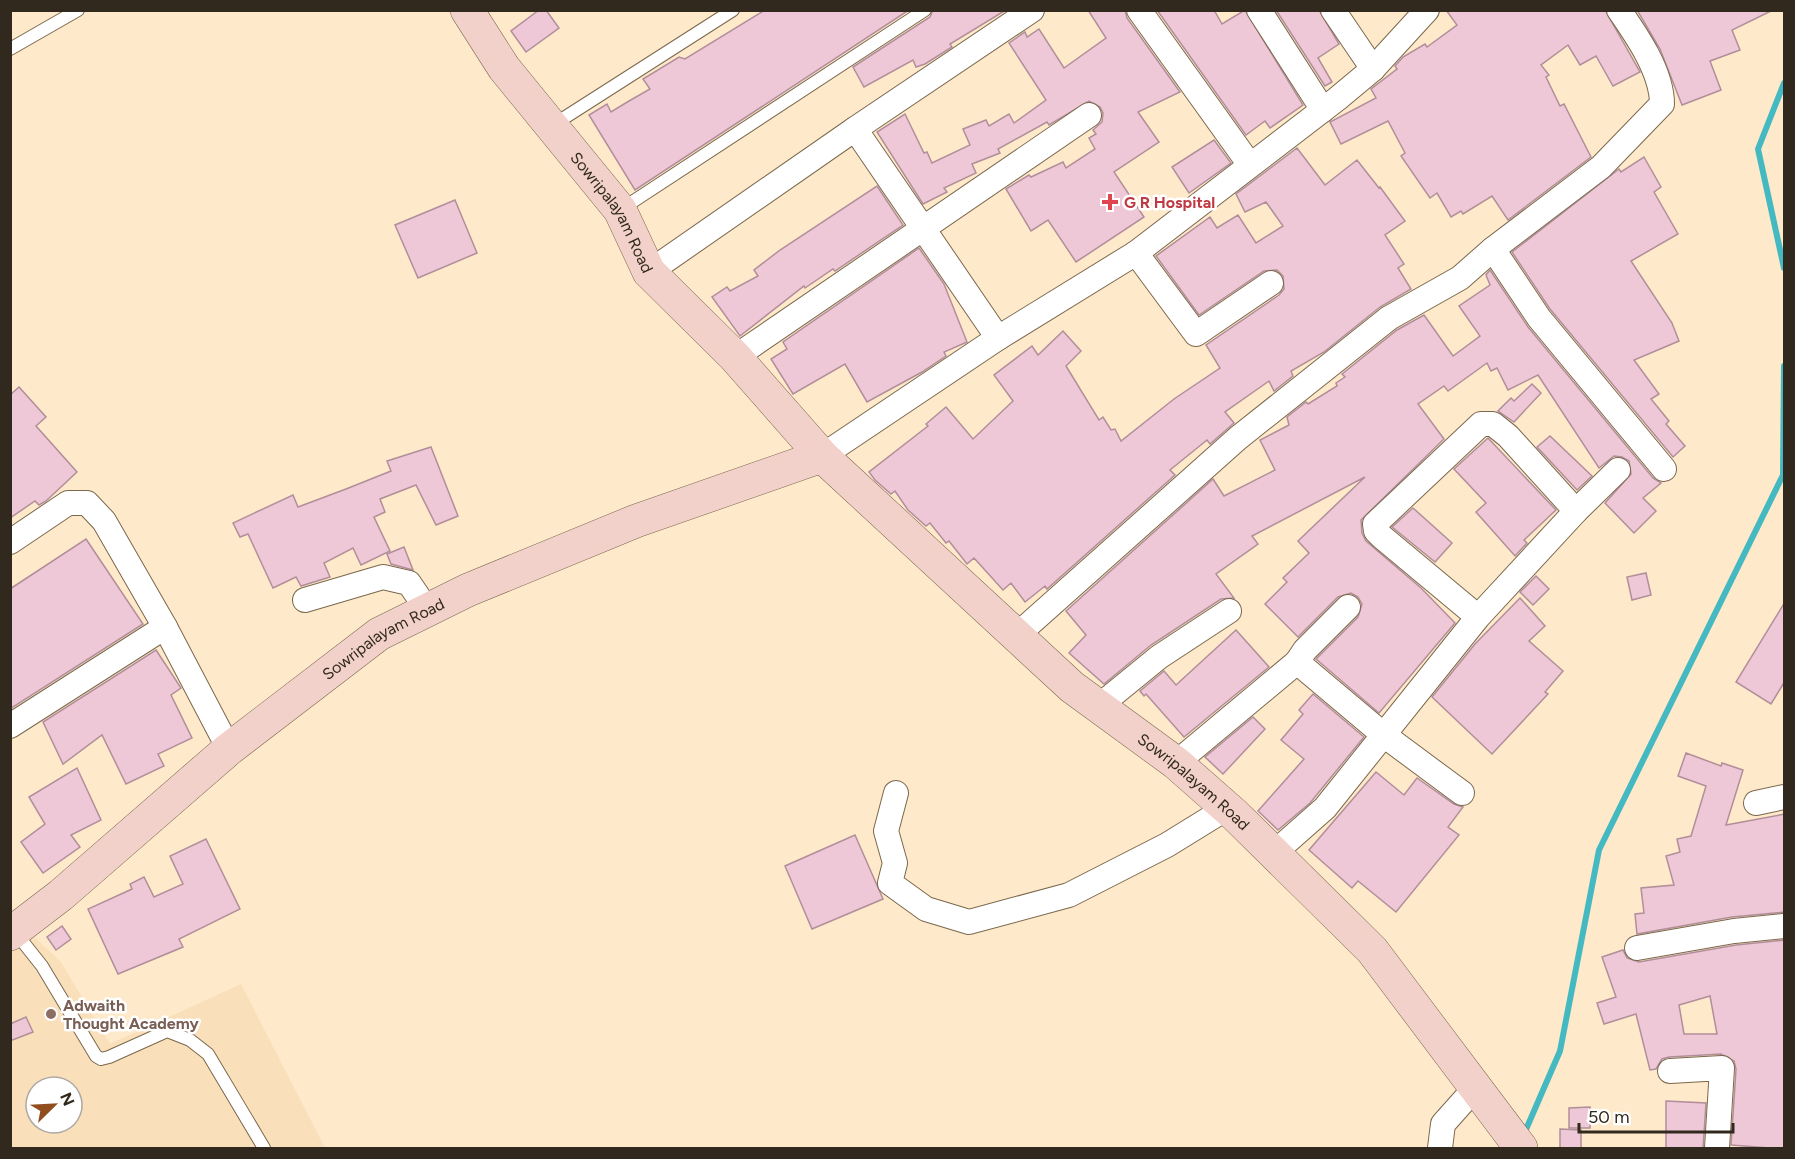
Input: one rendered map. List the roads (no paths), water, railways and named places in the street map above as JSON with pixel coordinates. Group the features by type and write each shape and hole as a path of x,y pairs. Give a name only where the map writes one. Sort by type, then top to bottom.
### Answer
{"street":[{"name":"Sowripalayam Road","path":"467,10 504,68 553,125 620,210 649,272 735,357 822,456 1072,687 1176,763 1227,808 1372,950 1514,1138"},
{"path":"649,272 1032,10"},
{"path":"1139,10 1250,165"},
{"path":"1259,10 1323,110"},
{"path":"1333,10 1373,69"},
{"path":"822,456 998,338 1136,253 1373,69 1426,10"},
{"path":"1017,635 1238,438 1389,318 1460,278 1493,249 1601,168 1662,104 1662,89 1640,44 1619,10"},
{"path":"735,357 1089,115"},
{"path":"855,129 998,338"},
{"path":"1493,249 1539,318 1664,469"},
{"path":"1136,253 1196,334 1271,283"},
{"path":"1478,617 1382,537 1376,531 1375,524 1481,424 1493,424 1508,436 1576,511"},
{"name":"Sowripalayam Road","path":"12,932 61,895 229,749 379,634 468,590 636,520 822,456"},
{"path":"1274,854 1325,808 1385,736 1478,617 1576,511 1618,470"},
{"path":"10,542 68,503 87,503 104,522 165,627 229,749"},
{"path":"305,600 383,577 409,584 428,611"},
{"path":"1176,763 1297,662 1305,650 1348,607"},
{"path":"1099,706 1159,657 1229,611"},
{"path":"10,726 165,627"},
{"path":"1297,662 1385,736 1462,793"},
{"path":"896,793 886,831 895,863 890,883 926,909 969,922 1069,895 1167,845 1227,808"},
{"path":"1756,803 1785,797"},
{"path":"1636,948 1785,926"},
{"path":"1670,1071 1722,1068 1718,1149"},
{"path":"1440,1149 1443,1124 1476,1087"}],"lane":[{"path":"10,49 78,10"},
{"path":"553,125 733,10"},
{"path":"620,210 925,10"},
{"path":"12,932 42,966 96,1056 102,1059 167,1031 190,1040 208,1054 264,1149"}],"waterway":[{"path":"1784,83 1758,149 1784,268"},
{"path":"1524,1134 1560,1051 1599,850 1783,475 1784,366"}],"place":[{"name":"G R Hospital","path":"1110,202"},
{"name":"Adwaith Thought Academy","path":"51,1014"}]}
